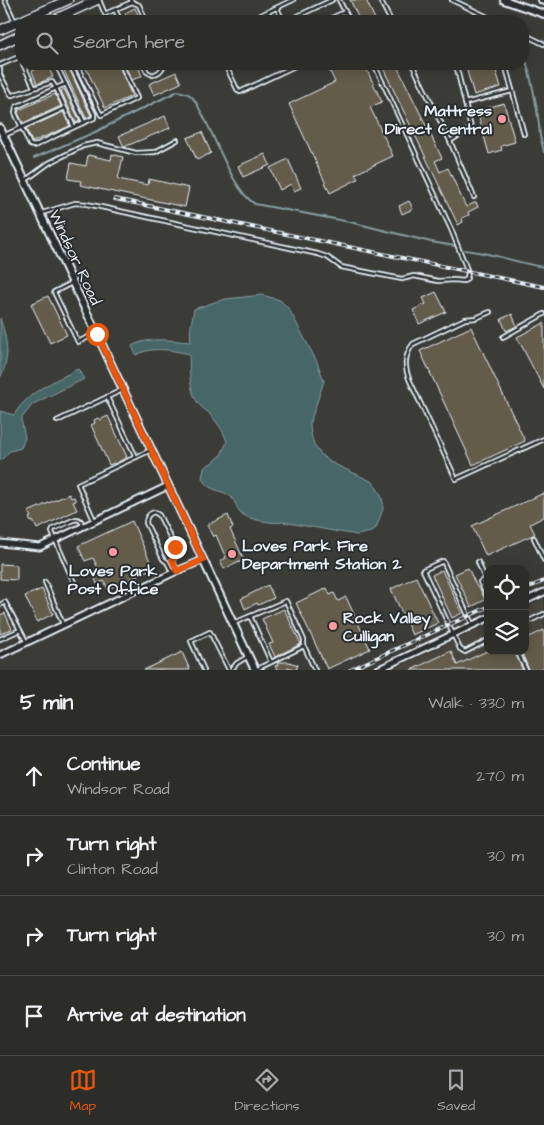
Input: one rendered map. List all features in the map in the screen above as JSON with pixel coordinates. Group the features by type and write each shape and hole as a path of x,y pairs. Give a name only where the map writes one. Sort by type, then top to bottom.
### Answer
{"main road":[{"path":"33,15 66,0"},
{"path":"66,15 98,0"},
{"path":"0,30 15,23"},
{"path":"0,45 15,39"}],"street":[{"path":"504,0 544,14"},
{"name":"Windsor Road","path":"0,128 254,670"},
{"path":"0,543 40,547 168,486"},
{"path":"0,655 203,560"},
{"path":"529,599 544,592"},
{"path":"377,670 484,620"}],"lane":[{"path":"5,0 15,21"},
{"path":"98,0 104,14 132,1 138,5 143,15"},
{"path":"261,15 293,0"},
{"path":"298,15 332,0"},
{"path":"340,0 347,15"},
{"path":"380,0 388,15"},
{"path":"452,0 482,15"},
{"path":"277,8 281,15"},
{"path":"115,10 118,15"},
{"path":"338,15 345,12"},
{"path":"529,37 544,44"},
{"path":"0,65 15,59"},
{"path":"0,69 0,75 11,95 52,82 74,127"},
{"path":"26,70 34,88"},
{"path":"59,70 84,122"},
{"path":"66,84 16,107 15,113 30,145 34,146 94,118 94,114 73,70"},
{"path":"79,70 101,115 137,98 124,70"},
{"path":"146,70 152,75 161,70"},
{"path":"228,70 240,92 286,70"},
{"path":"40,213 75,203 87,204 318,254 328,257 341,267 402,279 414,276 438,281 464,281 468,278 468,272 451,228 377,70"},
{"path":"415,70 474,197"},
{"path":"450,142 471,128 456,70"},
{"path":"507,70 524,134"},
{"path":"465,104 512,91"},
{"path":"4,136 65,108"},
{"path":"25,180 49,162 83,146 97,143 136,152 156,152 177,140"},
{"path":"73,282 54,292 78,342 97,334"},
{"path":"490,312 476,318 465,319 413,344 408,350 405,365 410,381 456,479 544,439"},
{"path":"503,337 544,314"},
{"path":"57,421 123,390"},
{"path":"107,397 136,457"},
{"path":"94,520 78,484 151,450"},
{"path":"154,512 159,515 175,547 175,557 172,560 175,572 163,559 146,522 149,514 154,512"},
{"path":"76,587 52,532 77,519 83,525"},
{"path":"534,538 544,560"},
{"path":"473,625 443,561 423,570 460,649 464,652 484,642"},
{"path":"478,562 484,577"},
{"path":"484,580 480,582 484,590"},
{"path":"45,582 64,626"},
{"path":"233,623 286,600 315,670"},
{"path":"0,605 6,602 27,643"},
{"path":"529,621 544,614"},
{"path":"250,616 271,662"},
{"path":"0,639 20,630"},
{"path":"204,670 191,641 210,632 230,670 248,656"},
{"path":"254,670 304,646"},
{"path":"519,655 526,670"}],"shaded area":[{"path":"544,599 544,670 391,670 484,627 484,655 529,655 529,606"}],"water":[{"path":"262,295 280,300 289,309 317,362 324,381 310,423 311,435 316,448 330,462 373,482 381,495 383,509 376,528 371,532 357,535 283,522 261,521 249,518 241,513 230,496 209,487 202,478 204,468 220,457 227,442 224,433 208,412 201,407 193,394 189,354 169,350 148,350 136,355 132,346 153,340 191,342 194,309 226,299"},
{"path":"0,318 7,356 0,378"},
{"path":"78,369 84,379 33,404 21,419 25,438 21,448 10,451 0,461 0,411 14,415 34,393 51,382"}],"building":[{"path":"350,0 366,0 373,15 357,15"},
{"path":"135,8 138,15 126,15 125,13"},
{"path":"50,70 53,77 37,84 32,71"},
{"path":"64,70 70,70 91,116 86,118"},
{"path":"87,70 121,70 132,96 105,108"},
{"path":"127,70 140,70 142,76 132,80"},
{"path":"329,70 367,70 382,102 370,107 393,156 355,174 358,179 330,193 289,104 335,82"},
{"path":"384,70 399,70 442,158 435,161 440,172 448,168 466,207 476,202 478,207 468,212 469,215 462,218 463,222 458,225"},
{"path":"467,70 496,70 501,87 474,95"},
{"path":"176,72 181,83 154,95 149,84"},
{"path":"64,89 80,121 76,123 61,91"},
{"path":"55,94 61,106 23,123 18,113 19,110"},
{"path":"504,103 515,142 501,146 502,150 489,154 477,111"},
{"path":"63,112 70,126 32,142 26,129"},
{"path":"165,116 170,128 124,147 119,136"},
{"path":"202,132 211,153 197,160 187,138"},
{"path":"112,154 123,157 118,179 148,185 149,179 189,188 185,207 80,185 81,181 68,179 71,163 86,166 88,155 111,160"},
{"path":"265,154 270,165 243,177 238,166"},
{"path":"288,159 301,188 294,191 291,184 280,190 270,168"},
{"path":"409,201 413,209 402,214 399,206"},
{"path":"436,292 446,312 419,324 413,310 426,304 423,298"},
{"path":"48,296 67,335 50,343 31,304"},
{"path":"512,314 517,326 506,331 501,319"},
{"path":"544,323 544,389 517,337"},
{"path":"471,327 525,441 473,465 420,351"},
{"path":"108,416 127,457 115,464 109,465 91,425 95,423 94,420 98,418 100,420"},
{"path":"544,493 544,517 530,524 535,534 486,556 472,526"},
{"path":"69,494 76,501 73,502 77,510 37,529 33,521 31,522 28,512"},
{"path":"228,515 233,528 230,529 244,560 224,569 220,561 226,558 216,535 213,537 207,525"},
{"name":"Loves Park Post Office","path":"132,521 153,568 108,589 104,581 97,584 92,571 98,568 93,558 85,561 78,546"},
{"path":"0,564 17,565 17,580 0,579"},
{"path":"468,568 484,600 471,607 455,574"},
{"path":"442,570 462,613 452,618 432,575"},
{"path":"416,577 438,623 412,635 391,589"},
{"path":"268,585 274,598 245,609 241,599"},
{"name":"Rock Valley Culligan","path":"327,588 330,595 334,593 338,601 346,597 370,649 327,669 296,603"},
{"path":"42,589 53,614 37,622 25,596"},
{"path":"284,609 301,644 275,657 269,644 273,643 262,619"},
{"path":"5,613 12,629 0,634 0,615"},
{"path":"544,630 544,668 539,670 529,670 523,655 529,655 529,637"},
{"path":"451,651 457,665 484,652 484,655 516,655 523,670 411,670"},
{"path":"182,652 190,670 144,670"},
{"path":"278,662 289,662 298,665 296,670 288,667 287,670 277,670 275,666 278,665"}],"waterway":[{"path":"529,70 544,152"},
{"path":"34,158 93,133 180,91 195,100 232,175 239,187 255,204 350,222 455,246"},
{"path":"465,250 544,267"}],"railway":[{"path":"115,199 544,287"},
{"path":"529,587 544,581"},
{"path":"350,670 484,609"}],"place":[{"name":"Mattress Direct Central","path":"502,119"},
{"name":"Loves Park Post Office","path":"113,552"},
{"name":"Loves Park Fire Department Station 2","path":"232,554"},
{"name":"Rock Valley Culligan","path":"333,626"}],"route":[{"path":"97,334 203,560 177,571 172,560 175,557 175,547"}]}
